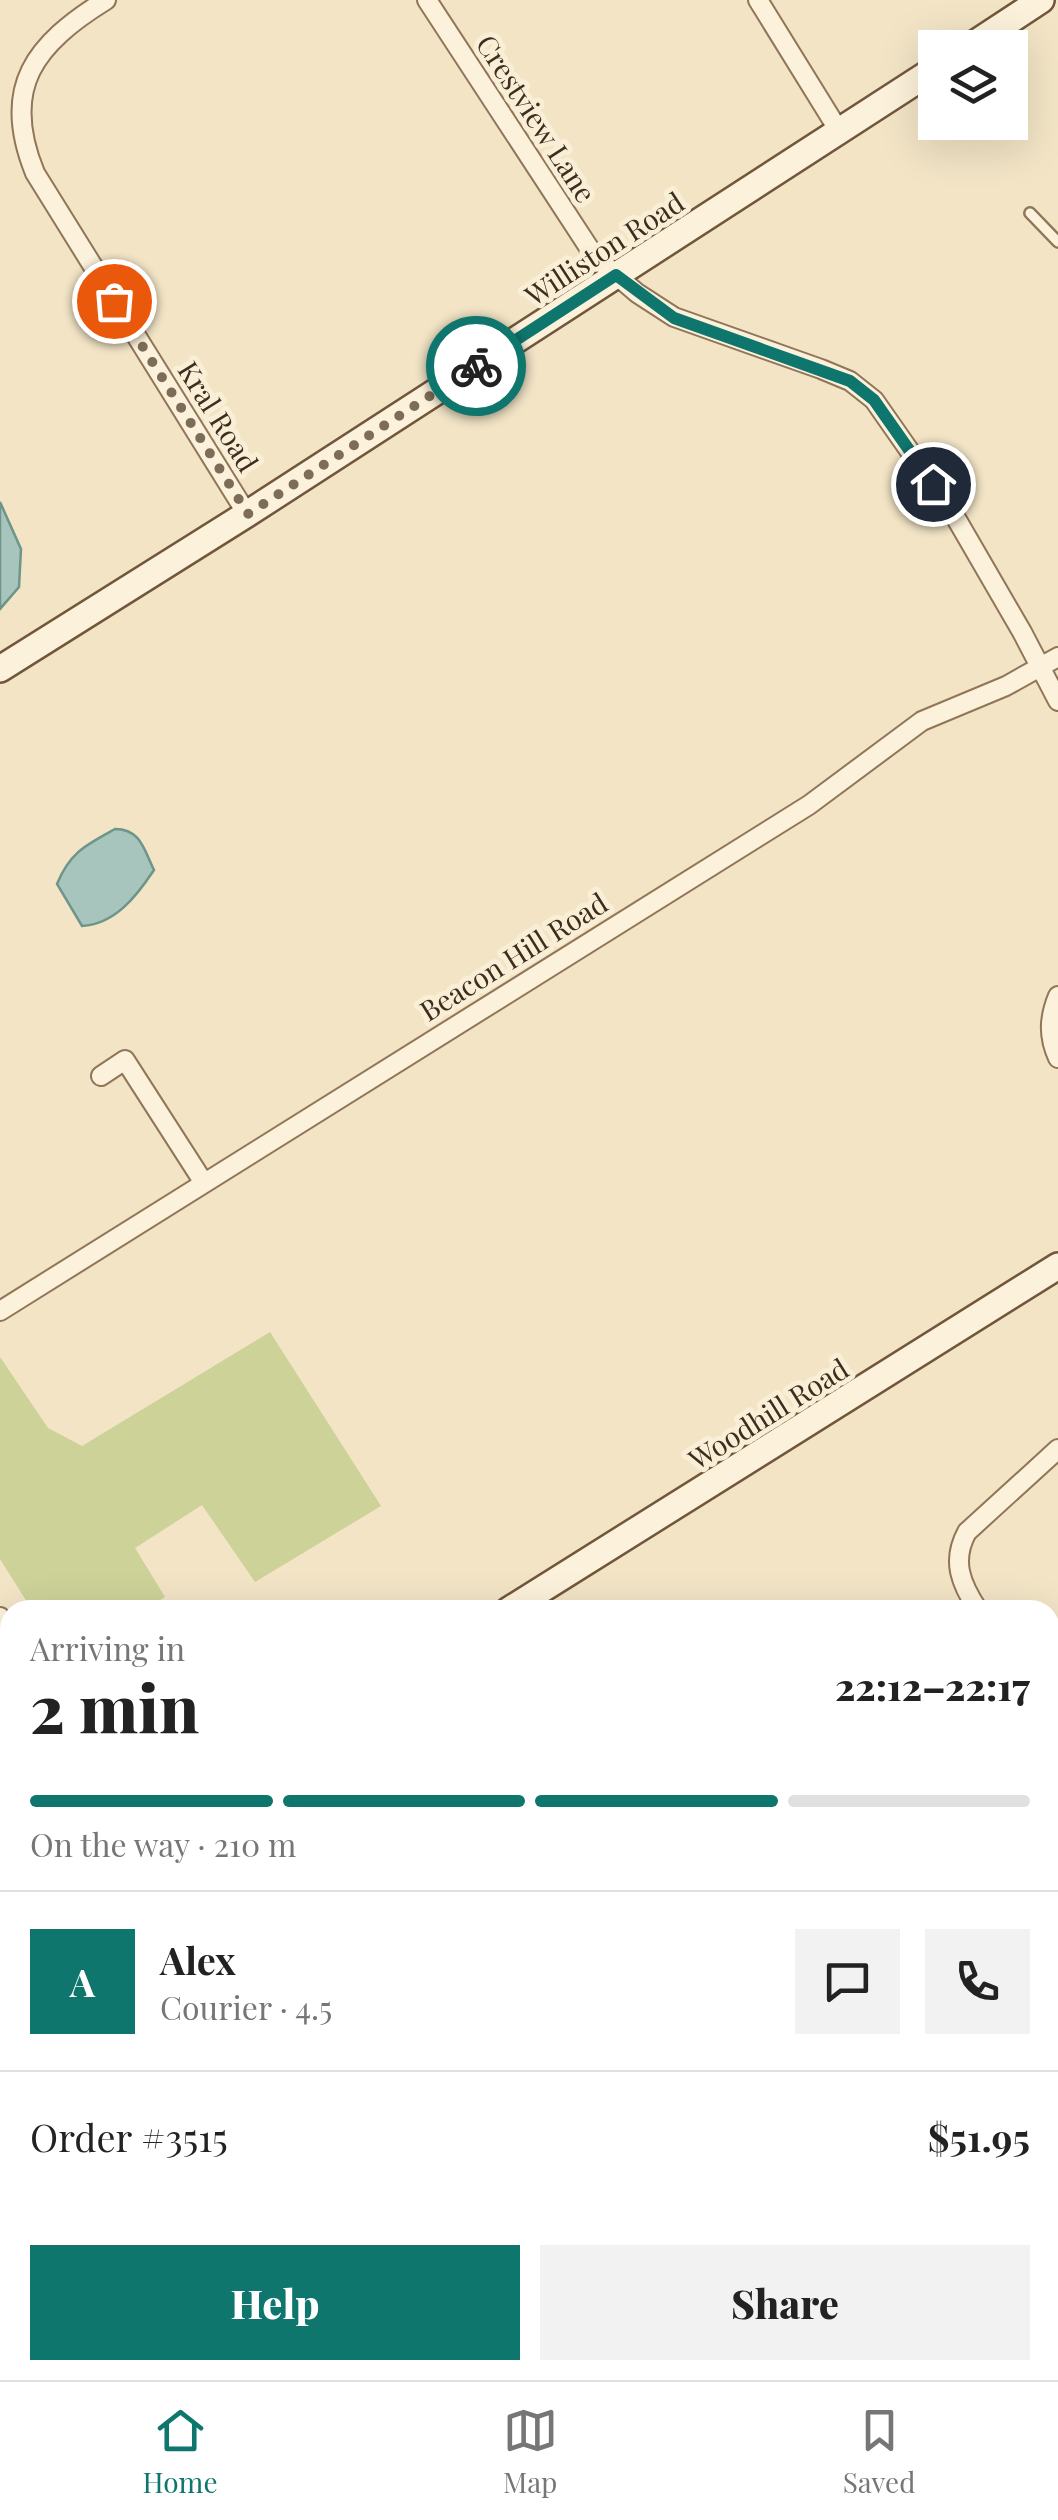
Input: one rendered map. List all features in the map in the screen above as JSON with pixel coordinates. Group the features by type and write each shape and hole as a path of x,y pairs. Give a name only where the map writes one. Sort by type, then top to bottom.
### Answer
{"main road":[{"path":"995,30 1041,0"},
{"name":"Williston Road","path":"0,668 248,514 918,80"},
{"name":"Woodhill Road","path":"532,1600 1054,1278"}],"street":[{"name":"Kral Road","path":"106,0 50,39 32,62 21,89 17,118 22,147 34,173 248,514"},
{"name":"Crestview Lane","path":"428,0 595,257 674,318 821,369 850,381 874,400 1050,662 1058,701"},
{"path":"758,0 839,131"},
{"name":"Beacon Hill Road","path":"0,1312 809,805 922,721 1006,686 1050,662"},
{"path":"1058,996 1050,1040 1058,1058"},
{"path":"100,1076 126,1060 204,1182"},
{"path":"972,1600 958,1570 958,1548 967,1532 1058,1449"}],"lane":[{"path":"1030,213 1058,242"}],"green space":[{"path":"270,1332 381,1506 255,1582 202,1505 135,1548 165,1597 160,1600 26,1600 0,1559 0,1357 48,1428 82,1446"}],"water":[{"path":"0,502 21,549 19,587 0,609"},
{"path":"115,829 136,837 154,870 115,915 82,926 57,884 80,850"}],"way so far":[{"path":"114,301 248,514 476,366"}],"route":[{"path":"476,366 616,275 674,318 850,381 874,400 933,484"}]}
